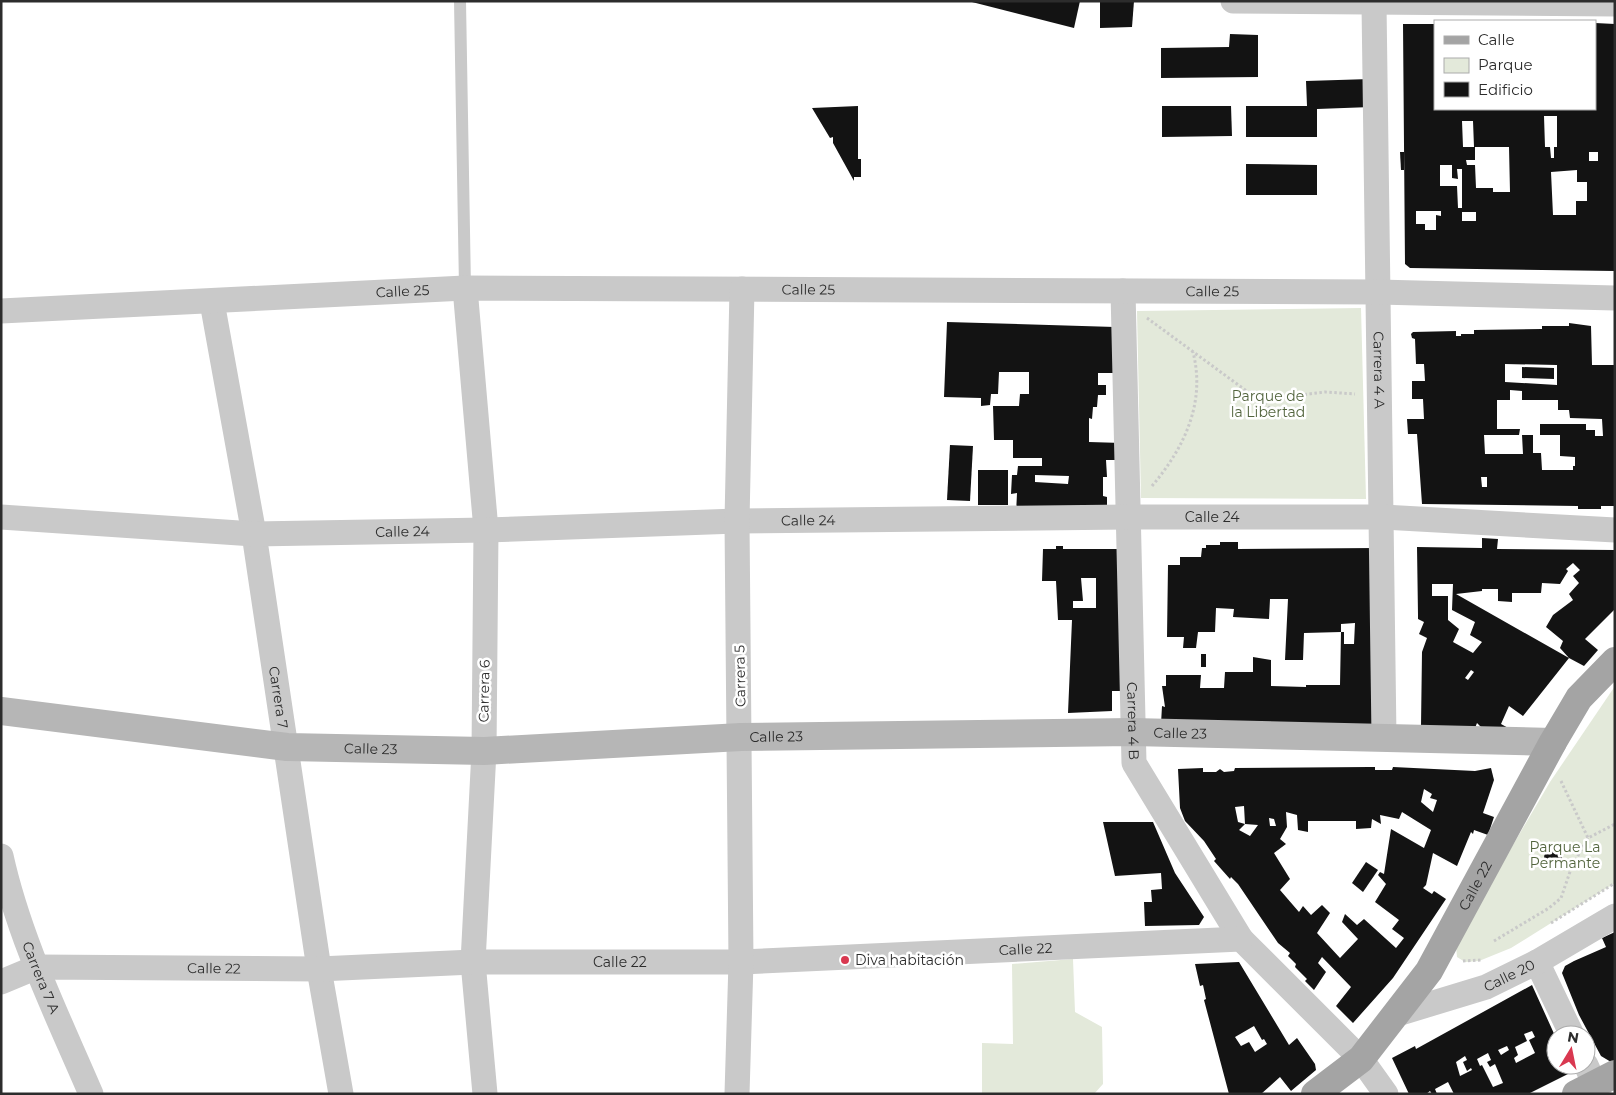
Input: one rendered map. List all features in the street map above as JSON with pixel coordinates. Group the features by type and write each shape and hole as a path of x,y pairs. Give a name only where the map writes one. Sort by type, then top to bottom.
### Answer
{"main road":[{"name":"Calle 22","path":"1315,1094 1361,1059 1429,971 1553,742 1579,698 1615,661"}],"street":[{"path":"1233,1 1374,4 1615,4"},
{"name":"Carrera 4 A","path":"1374,4 1383,517 1384,737"},
{"name":"Calle 25","path":"1,311 464,288 742,289 1124,302 1378,292 1615,298"},
{"name":"Carrera 6","path":"464,288 486,530 484,751 473,962 485,1094"},
{"name":"Carrera 5","path":"737,1094 741,962 741,737 738,521 742,289"},
{"name":"Carrera 7","path":"212,302 254,534 319,969 341,1094"},
{"name":"Carrera 4 B","path":"1124,302 1134,763 1241,939 1361,1059 1386,1094"},
{"name":"Calle 24","path":"1,517 254,534 486,530 738,521 1128,517 1383,517 1615,530"},
{"name":"Calle 23","path":"1,711 287,747 484,751 741,737 1132,732 1553,742"},
{"name":"Carrera 7 A","path":"3,871 37,967 91,1094"},
{"name":"Calle 20","path":"1394,1015 1486,986 1537,962 1615,916"},
{"name":"Calle 22","path":"1,982 37,967 319,969 473,962 741,962 1241,939"},
{"path":"1537,962 1567,1025"}],"lane":[{"path":"460,1 464,288"}],"path":[{"path":"1124,302 1138,310 1278,414"},
{"path":"1151,488 1173,459 1183,442 1191,422 1197,386 1193,352"},
{"path":"1247,391 1284,397 1325,392 1363,394"},
{"path":"1561,780 1588,838"},
{"path":"1494,942 1549,908 1561,898 1572,866 1588,838 1615,824"},
{"path":"1543,928 1615,883"},
{"path":"1457,957 1465,962 1487,958"}],"green space":[{"name":"Parque de la Libertad","path":"1361,308 1366,499 1141,498 1137,311"},
{"name":"Parque La Permante","path":"1615,686 1615,883 1511,948 1479,961 1465,962 1457,957 1456,946 1460,935 1550,782"},
{"path":"1073,959 1075,1012 1102,1027 1103,1084 1094,1094 982,1094 982,1043 1013,1044 1012,964"}],"building":[{"path":"968,1 1080,1 1074,28"},
{"path":"1100,1 1134,1 1132,27 1100,28"},
{"path":"1596,23 1615,24 1615,271 1410,268 1405,264 1403,24 1434,24 1434,110 1596,110","holes":["1544,116 1557,116 1557,147 1554,147 1554,158 1551,158 1550,147 1545,147","1462,121 1473,121 1474,147 1463,147","1475,147 1509,147 1510,192 1493,192 1493,188 1476,188 1475,165 1467,165 1466,160 1475,160","1589,152 1598,152 1598,161 1589,161","1440,165 1452,165 1452,178 1458,179 1457,169 1462,169 1462,208 1458,208 1457,186 1440,186","1577,170 1577,182 1587,182 1587,201 1576,201 1576,215 1553,215 1551,172","1416,211 1441,211 1441,216 1436,215 1436,230 1425,230 1425,224 1416,224","1462,212 1476,212 1476,221 1462,221"]},
{"path":"1230,34 1258,35 1258,77 1161,78 1161,48 1229,47"},
{"path":"1370,79 1371,107 1317,109 1317,137 1246,137 1246,106 1307,106 1306,81"},
{"path":"858,106 858,159 861,159 861,177 854,177 854,181 833,143 833,137 830,138 812,108"},
{"path":"1162,106 1231,106 1232,136 1162,137"},
{"path":"1400,152 1404,152 1404,170 1401,170"},
{"path":"1246,164 1317,165 1317,195 1246,195"},
{"path":"947,322 1115,327 1114,373 1098,373 1098,385 1106,385 1106,395 1098,395 1097,407 1093,407 1092,419 1089,418 1089,442 1122,443 1122,460 1106,460 1107,477 1103,477 1103,496 1107,497 1107,513 1016,514 1017,493 1011,494 1012,475 1017,475 1018,466 1042,466 1042,458 1013,458 1013,440 994,440 993,406 1019,406 1020,394 1029,394 1029,372 999,372 998,394 991,394 990,405 981,406 981,398 944,397","holes":["1035,475 1069,476 1068,484 1035,482"]},
{"path":"1569,323 1591,326 1592,365 1615,365 1615,506 1601,506 1601,509 1578,509 1578,506 1422,504 1417,434 1408,434 1407,419 1424,419 1423,399 1412,399 1412,381 1425,381 1424,364 1416,364 1415,339 1412,338 1411,334 1413,332 1456,331 1456,336 1461,336 1461,334 1474,334 1474,330 1542,329 1542,326 1569,326","holes":["1505,364 1557,365 1557,385 1505,382","1510,390 1522,391 1522,400 1558,400 1558,410 1569,410 1570,418 1602,419 1603,436 1595,436 1595,430 1586,430 1586,424 1540,424 1540,435 1560,435 1560,456 1575,457 1573,470 1542,470 1541,453 1533,453 1533,435 1522,435 1523,454 1485,454 1484,435 1519,435 1520,429 1497,429 1497,400 1510,400","1481,477 1487,477 1487,487 1482,487"]},
{"path":"1522,367 1554,368 1554,379 1522,378"},
{"path":"950,445 973,446 970,501 947,500"},
{"path":"978,470 1008,470 1008,505 978,505"},
{"path":"1482,538 1498,539 1497,549 1615,550 1615,609 1585,639 1598,650 1584,666 1569,658 1523,716 1509,706 1501,724 1510,729 1481,727 1477,723 1475,728 1421,726 1422,652 1427,638 1419,634 1424,622 1418,619 1417,547 1482,548","holes":["1573,563 1580,570 1573,576 1579,583 1569,594 1573,600 1553,615 1546,627 1563,641 1560,648 1569,658 1456,594 1482,591 1482,589 1498,589 1498,601 1512,602 1512,593 1541,593 1542,583 1560,584 1568,571 1566,569","1432,584 1453,584 1452,610 1475,622 1470,635 1482,642 1473,653 1453,642 1459,629 1448,620 1448,596 1432,596","1471,670 1474,672 1468,680 1465,678"]},
{"path":"1220,542 1238,542 1238,549 1377,548 1379,728 1161,724 1162,706 1165,707 1162,686 1166,686 1166,675 1201,675 1200,688 1224,688 1225,672 1253,672 1253,657 1271,660 1271,686 1306,687 1306,685 1340,685 1341,632 1304,633 1303,660 1285,660 1288,599 1270,599 1269,619 1233,617 1234,609 1216,608 1215,632 1198,632 1196,648 1183,648 1184,637 1167,637 1168,565 1180,565 1180,557 1201,557 1202,548 1206,548 1206,545 1220,545","holes":["1355,623 1354,644 1344,644 1344,632 1341,632 1341,624"]},
{"path":"1056,546 1063,546 1063,549 1120,549 1122,691 1112,691 1112,711 1068,713 1072,620 1058,620 1056,581 1042,581 1043,549 1056,549","holes":["1081,578 1096,578 1096,608 1073,608 1073,601 1083,601"]},
{"path":"1201,654 1206,654 1206,667 1201,667"},
{"path":"1375,767 1375,770 1392,770 1393,767 1475,771 1491,768 1494,780 1483,813 1494,817 1488,835 1474,830 1473,834 1471,832 1457,866 1433,853 1426,885 1423,888 1432,894 1434,891 1446,899 1393,978 1353,1023 1336,1006 1351,987 1322,957 1318,963 1326,972 1314,990 1305,981 1307,979 1295,967 1296,964 1288,956 1290,953 1278,943 1238,884 1231,877 1230,879 1214,861 1216,859 1204,841 1185,821 1180,808 1178,769 1203,768 1203,772 1216,772 1220,769 1224,772 1234,771 1235,768","holes":["1424,789 1432,794 1430,798 1437,800 1433,812 1421,802","1244,806 1245,824 1238,822 1235,807","1286,812 1297,815 1298,830 1308,832 1308,821 1356,821 1356,829 1371,828 1372,819 1381,824 1380,815 1399,819 1402,812 1431,830 1424,848 1391,829 1384,874 1380,872 1378,875 1386,884 1375,902 1399,920 1392,929 1404,938 1396,948 1364,919 1357,925 1345,914 1342,922 1358,939 1340,958 1317,933 1330,913 1322,905 1311,915 1303,906 1299,912 1280,890 1290,879 1274,853 1286,844 1280,839 1287,827","1269,818 1274,819 1276,826 1270,826","1245,824 1258,825 1250,836 1239,830"]},
{"path":"1103,822 1153,822 1175,873 1204,917 1199,925 1145,926 1144,902 1152,902 1151,890 1162,889 1161,873 1115,876"},
{"path":"1553,849 1559,852 1562,858 1559,864 1553,867 1547,864 1544,858 1547,852"},
{"path":"1366,862 1378,870 1363,892 1352,883"},
{"path":"1615,932 1615,1060 1611,1062 1601,1056 1596,1047 1596,1025 1584,1025 1562,973 1565,966 1606,947 1602,938"},
{"path":"1239,962 1289,1045 1297,1038 1315,1064 1316,1070 1291,1091 1280,1077 1261,1094 1229,1094 1204,1000 1206,999 1203,985 1200,986 1195,964","holes":["1254,1026 1262,1040 1264,1039 1267,1044 1255,1052 1249,1042 1241,1046 1235,1037"]},
{"path":"1532,985 1550,1025 1546,1025 1546,1075 1566,1075 1528,1094 1454,1094 1448,1082 1435,1089 1437,1094 1432,1094 1430,1091 1426,1094 1409,1094 1392,1058 1415,1046 1416,1049","holes":["1532,1031 1535,1037 1529,1040 1535,1053 1516,1063 1514,1058 1518,1055 1515,1047 1527,1041 1524,1034","1507,1046 1509,1050 1501,1055 1498,1050","1488,1053 1491,1060 1487,1062 1490,1067 1495,1064 1503,1083 1493,1087 1477,1059","1465,1056 1467,1060 1463,1062 1467,1071 1471,1068 1472,1070 1460,1076 1456,1062"]}],"place":[{"name":"Diva habitación","path":"845,960"}]}
